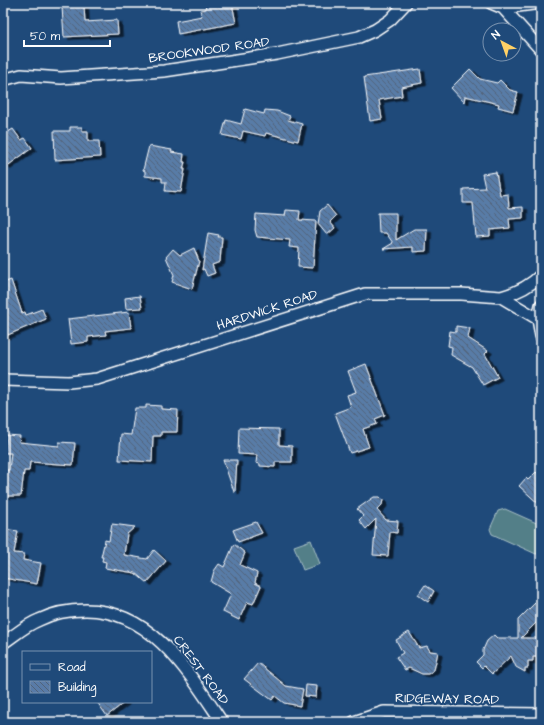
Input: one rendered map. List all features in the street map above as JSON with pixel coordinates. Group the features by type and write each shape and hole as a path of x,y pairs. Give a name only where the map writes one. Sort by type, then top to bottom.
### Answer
{"street":[{"name":"BROOKWOOD ROAD","path":"3,80 21,75 61,78 164,71 277,54 359,37 375,30 390,20 406,3"},
{"path":"491,3 503,8 541,50"},
{"path":"503,8 541,3"},
{"path":"501,297 515,293 534,282 541,275"},
{"name":"HARDWICK ROAD","path":"3,380 69,382 97,379 365,294 460,294 501,297 538,319"},
{"path":"541,305 538,319 541,336"},
{"name":"CREST ROAD","path":"3,643 39,620 71,610 99,610 117,614 141,625 160,640 186,671 222,722"},
{"name":"RIDGEWAY ROAD","path":"354,722 384,712 436,712 496,718 541,714"},
{"path":"436,712 447,722"}],"green space":[{"path":"505,509 541,525 541,553 536,554 492,534 490,529 498,511"},
{"path":"311,540 320,564 303,570 294,546"}],"building":[{"path":"232,3 236,23 178,34 176,21 202,16 200,10 206,9 205,4"},
{"path":"84,6 85,22 117,20 118,34 64,37 62,7"},
{"path":"420,69 422,83 401,87 402,96 379,100 382,119 370,121 364,77"},
{"path":"470,69 480,79 497,83 500,80 510,90 518,92 513,111 498,107 499,104 465,96 464,102 451,88"},
{"path":"245,109 264,114 265,110 277,111 290,116 288,120 302,124 298,141 266,133 265,136 243,131 241,139 222,135 226,120 241,124"},
{"path":"70,127 82,127 82,131 88,131 88,141 99,141 100,157 55,160 54,131 70,131"},
{"path":"13,129 21,140 25,138 32,148 6,167 3,162 3,135"},
{"path":"149,146 172,150 171,152 184,154 183,162 185,162 183,169 185,169 181,192 165,191 166,182 162,182 162,178 145,176 145,171 143,170"},
{"path":"496,172 500,195 508,194 509,208 523,207 523,218 509,219 510,228 490,230 490,236 476,237 473,203 463,203 463,189 485,188 482,174"},
{"path":"327,205 336,216 330,222 335,228 327,235 318,224 320,211"},
{"path":"286,210 300,211 299,220 316,221 313,268 298,267 299,248 289,247 290,240 257,237 255,230 256,214 285,216"},
{"path":"378,213 396,213 396,240 414,229 427,229 426,251 413,252 413,247 383,249 393,243 386,233 379,233"},
{"path":"208,233 222,237 220,262 212,265 215,273 207,276 204,269 202,270"},
{"path":"194,248 199,261 192,289 172,282 174,275 166,257 173,249 180,255"},
{"path":"11,280 22,313 25,312 26,315 42,309 46,319 3,337 3,283"},
{"path":"140,296 142,308 126,309 125,298"},
{"path":"129,312 131,328 105,331 106,335 88,337 88,342 71,344 68,319"},
{"path":"456,326 470,328 468,338 488,351 485,354 498,377 483,385 472,367 451,355 452,347 448,346 450,331 456,332"},
{"path":"366,364 385,415 375,419 377,424 363,429 369,447 350,453 335,413 351,407 347,395 356,392 348,371"},
{"path":"146,405 161,406 161,409 178,410 177,432 161,432 161,436 153,436 152,462 119,460 121,434 131,435 135,408 146,408"},
{"path":"239,428 279,429 279,445 292,446 292,462 275,462 275,467 260,466 260,464 256,463 257,455 238,454"},
{"path":"7,435 20,436 19,442 59,446 59,442 75,443 73,465 30,462 29,471 24,471 21,496 5,496 6,470 9,470 11,453 5,453"},
{"path":"223,460 237,460 235,492 234,492"},
{"path":"536,472 541,477 541,506 519,486 526,478 528,480"},
{"path":"374,497 380,497 383,500 382,505 377,510 386,520 398,521 397,533 390,532 388,556 373,555 376,519 366,529 359,520 363,516 357,509"},
{"path":"256,522 262,533 238,542 233,530"},
{"path":"112,524 135,527 127,534 124,555 147,559 154,550 166,561 147,583 135,573 105,568 106,562 102,561 103,557 101,557 105,540 109,541"},
{"path":"3,529 18,531 14,553 24,554 23,560 41,563 37,584 3,578"},
{"path":"234,544 245,553 240,565 257,573 255,583 261,586 253,604 247,602 239,620 223,612 231,594 211,582 214,571 219,564 224,567"},
{"path":"425,585 434,591 428,602 418,595"},
{"path":"536,602 541,606 541,618 521,638 541,638 541,657 533,657 533,661 528,661 528,668 525,668 525,672 516,667 511,656 492,674 484,666 482,668 476,662 483,655 483,650 487,641 494,635 497,638 518,638 518,620"},
{"path":"409,632 419,648 427,646 430,651 438,652 434,670 428,674 422,674 409,668 405,670 396,657 403,653 396,640"},
{"path":"258,663 286,686 303,689 300,706 284,703 275,696 272,700 244,679"},
{"path":"306,685 317,686 316,697 305,696"},
{"path":"98,703 124,703 107,716"}]}
